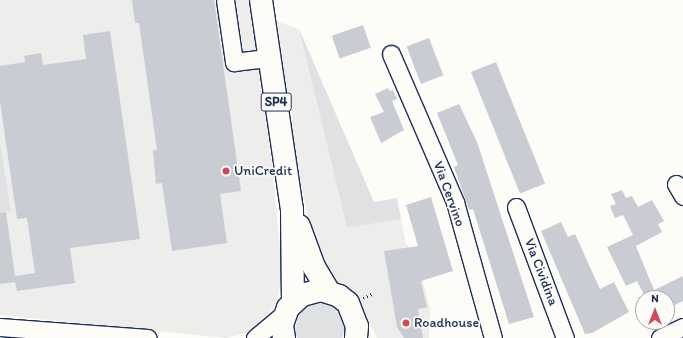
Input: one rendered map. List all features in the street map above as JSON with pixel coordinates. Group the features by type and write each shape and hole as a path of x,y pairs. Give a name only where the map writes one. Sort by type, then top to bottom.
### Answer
{"main road":[{"name":"SP4","path":"261,0 292,209 289,307"},
{"name":"SP4","path":"292,209 314,268 329,292"},
{"path":"284,338 289,307 313,291 329,292 348,303 360,334"}],"street":[{"path":"226,0 234,62 269,58"},
{"name":"Via Cervino","path":"391,54 455,202 493,338"},
{"name":"Via Cividina","path":"516,207 565,338"},
{"path":"255,338 289,307"},
{"path":"0,327 101,336 148,338"},
{"path":"660,338 683,327"}],"shaded area":[{"path":"0,0 249,0 271,154 282,272 277,304 252,331 226,338 0,315 0,213 11,211 0,141"},
{"path":"273,20 299,29 347,228 401,219 406,243 420,269 430,309 429,338 377,338 360,305 348,290 333,280 314,245 288,124 293,119 290,103 283,98"},
{"path":"299,29 374,202 397,198 401,219 347,228"},
{"path":"0,141 11,211 0,213"},
{"path":"317,302 334,306 340,312 345,328 342,338 297,338 295,330 298,315 303,308"}],"building":[{"path":"132,0 214,0 241,191 220,194 227,243 172,251 162,183 156,184 153,150 157,150 139,23 135,23"},
{"path":"363,25 371,48 340,58 332,36"},
{"path":"110,31 140,239 70,248 75,283 17,291 15,282 0,284 0,213 6,212 15,276 35,273 27,218 17,219 0,102 0,66 25,62 24,56 41,53 43,65 86,59 83,35"},
{"path":"429,38 443,75 421,84 407,47"},
{"path":"496,62 545,183 520,194 471,72"},
{"path":"388,88 390,91 393,90 397,99 392,101 404,130 381,143 370,117 384,112 375,94"},
{"path":"459,104 477,142 534,317 509,324 473,209 469,210 454,167 458,165 437,113"},
{"path":"622,190 626,198 632,196 638,207 652,200 664,221 658,224 662,232 636,246 654,290 642,290 637,281 626,286 607,247 633,235 623,215 615,218 610,206 616,204 611,194"},
{"path":"431,197 453,271 421,281 427,307 418,309 423,338 404,338 397,327 384,251 418,246 406,205"},
{"path":"561,222 568,237 575,234 600,289 614,282 629,312 592,333 585,334 541,231"},
{"path":"683,276 683,301 675,305 675,290 654,290"}],"place":[{"name":"UniCredit","path":"226,171"},
{"name":"Roadhouse","path":"406,323"}]}
